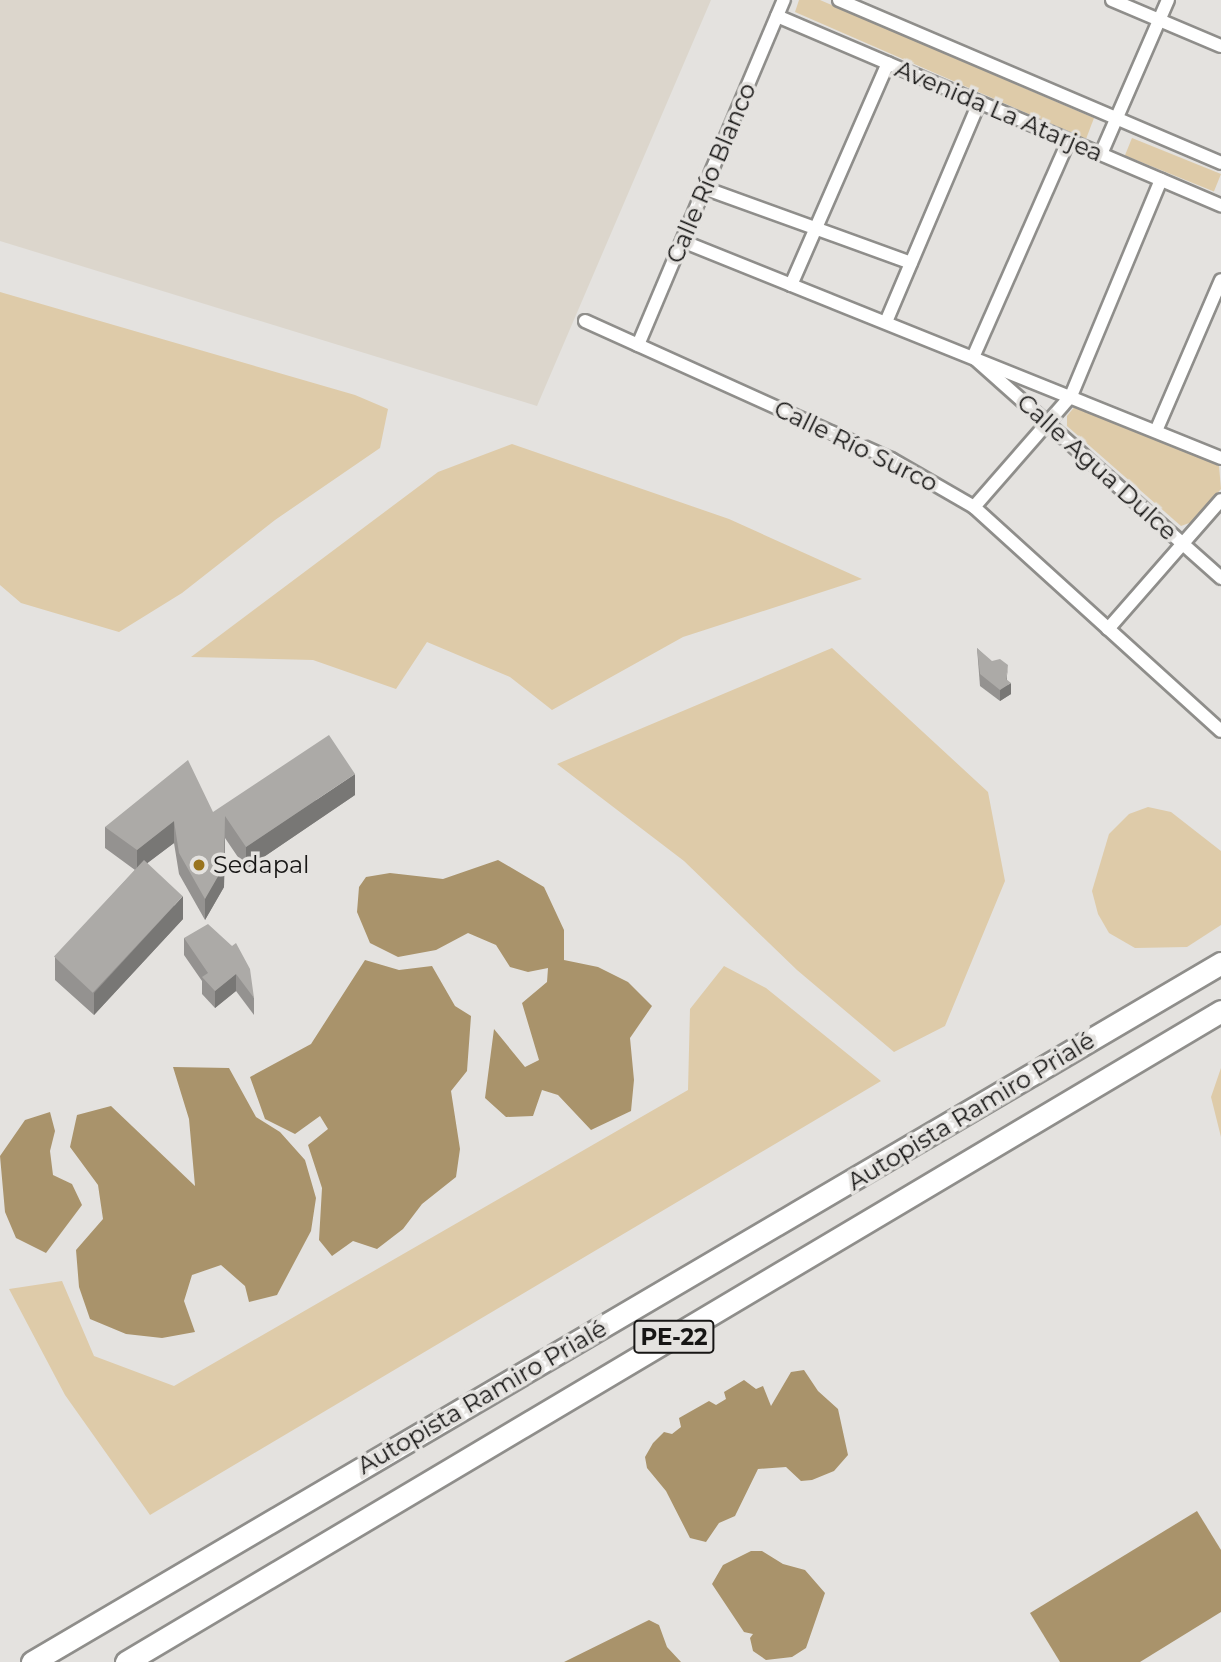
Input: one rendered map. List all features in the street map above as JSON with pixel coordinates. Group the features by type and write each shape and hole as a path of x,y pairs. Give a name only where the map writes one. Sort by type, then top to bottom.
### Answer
{"highway":[{"name":"Autopista Ramiro Prialé","path":"32,1662 1221,963"},
{"name":"Autopista Ramiro Prialé","path":"126,1662 1221,1011"}],"street":[{"name":"Calle Río Blanco","path":"638,345 784,0"},
{"name":"Avenida La Atarjea","path":"839,0 1221,163"},
{"path":"1111,0 1221,46"},
{"path":"1101,155 1168,0"},
{"name":"Avenida La Atarjea","path":"777,16 1221,205"},
{"path":"791,285 888,63"},
{"path":"886,322 979,103"},
{"path":"973,357 1068,142"},
{"path":"974,507 1071,396 1161,180"},
{"path":"705,188 911,263"},
{"name":"Calle Agua Dulce","path":"682,241 1221,458"},
{"path":"1156,431 1221,280"},
{"name":"Calle Río Surco","path":"585,321 891,458 974,507 1221,731"},
{"name":"Calle Agua Dulce","path":"973,357 1050,421 1221,578"},
{"path":"1108,629 1221,500"}],"shaded area":[{"path":"0,0 711,0 537,406 0,241"},
{"path":"799,0 820,0 1094,118 1086,139 795,12"},
{"path":"1132,138 1221,174 1214,192 1125,156"},
{"path":"0,292 355,395 388,409 380,448 275,520 182,593 119,632 21,603 0,585"},
{"path":"1076,405 1219,466 1221,489 1192,522 1181,526 1067,426 1067,416"},
{"path":"512,444 729,519 862,579 683,637 552,710 510,677 427,642 396,689 313,660 191,657 438,472"},
{"path":"832,648 988,792 1005,881 945,1026 894,1052 797,970 684,861 557,764"},
{"path":"1148,807 1171,812 1221,851 1221,925 1187,947 1135,948 1109,933 1098,914 1092,891 1109,834 1129,814"},
{"path":"498,860 544,887 564,930 564,960 598,967 628,982 652,1006 630,1038 634,1080 631,1111 591,1130 558,1095 542,1090 533,1116 506,1117 485,1098 494,1029 525,1067 539,1060 522,1003 547,982 548,968 528,972 510,967 496,945 468,933 436,950 398,957 370,943 357,912 359,887 366,877 390,873 443,879"},
{"path":"365,960 399,970 432,966 455,1006 471,1016 467,1071 451,1091 460,1149 456,1177 422,1204 403,1229 377,1249 353,1241 332,1256 319,1240 322,1188 308,1145 328,1129 320,1116 295,1134 265,1119 250,1077 311,1044"},
{"path":"724,966 766,988 881,1081 150,1515 65,1395 9,1289 62,1281 94,1356 174,1386 688,1090 690,1009"},
{"path":"173,1067 229,1068 256,1117 280,1132 305,1160 316,1198 311,1231 277,1295 249,1302 245,1286 221,1265 192,1275 184,1301 195,1332 162,1338 126,1334 90,1319 79,1287 76,1250 103,1219 98,1185 70,1147 77,1115 111,1106 195,1186 189,1119"},
{"path":"1221,1068 1221,1137 1211,1097"},
{"path":"50,1112 55,1131 50,1151 53,1175 72,1184 82,1205 46,1253 16,1238 5,1212 0,1156 25,1120"},
{"path":"804,1370 818,1391 838,1409 848,1455 834,1471 812,1480 801,1481 786,1467 758,1469 735,1516 719,1523 706,1542 690,1538 666,1491 647,1468 645,1457 653,1443 664,1432 672,1434 681,1427 679,1418 709,1401 716,1405 726,1399 724,1392 744,1380 756,1389 763,1386 771,1406 791,1372"},
{"path":"1197,1511 1221,1550 1221,1612 1140,1662 1060,1662 1030,1613"},
{"path":"751,1551 762,1551 783,1564 805,1570 825,1593 806,1648 792,1657 766,1660 753,1651 750,1638 753,1634 744,1632 712,1584 723,1565"},
{"path":"649,1620 659,1625 667,1647 681,1662 564,1662"}],"building":[{"path":"977,648 992,661 1000,659 1008,665 1006,679 1011,683 1000,690 980,674"},
{"path":"329,735 355,774 246,847 225,816 224,866 205,899 179,853 174,821 137,850 105,827 188,760 213,812"},
{"path":"144,860 183,896 93,993 54,957"},
{"path":"208,924 232,946 236,943 250,969 254,998 236,974 215,991 202,977 208,973 184,938"}],"place":[{"name":"Sedapal","path":"199,865"}]}
